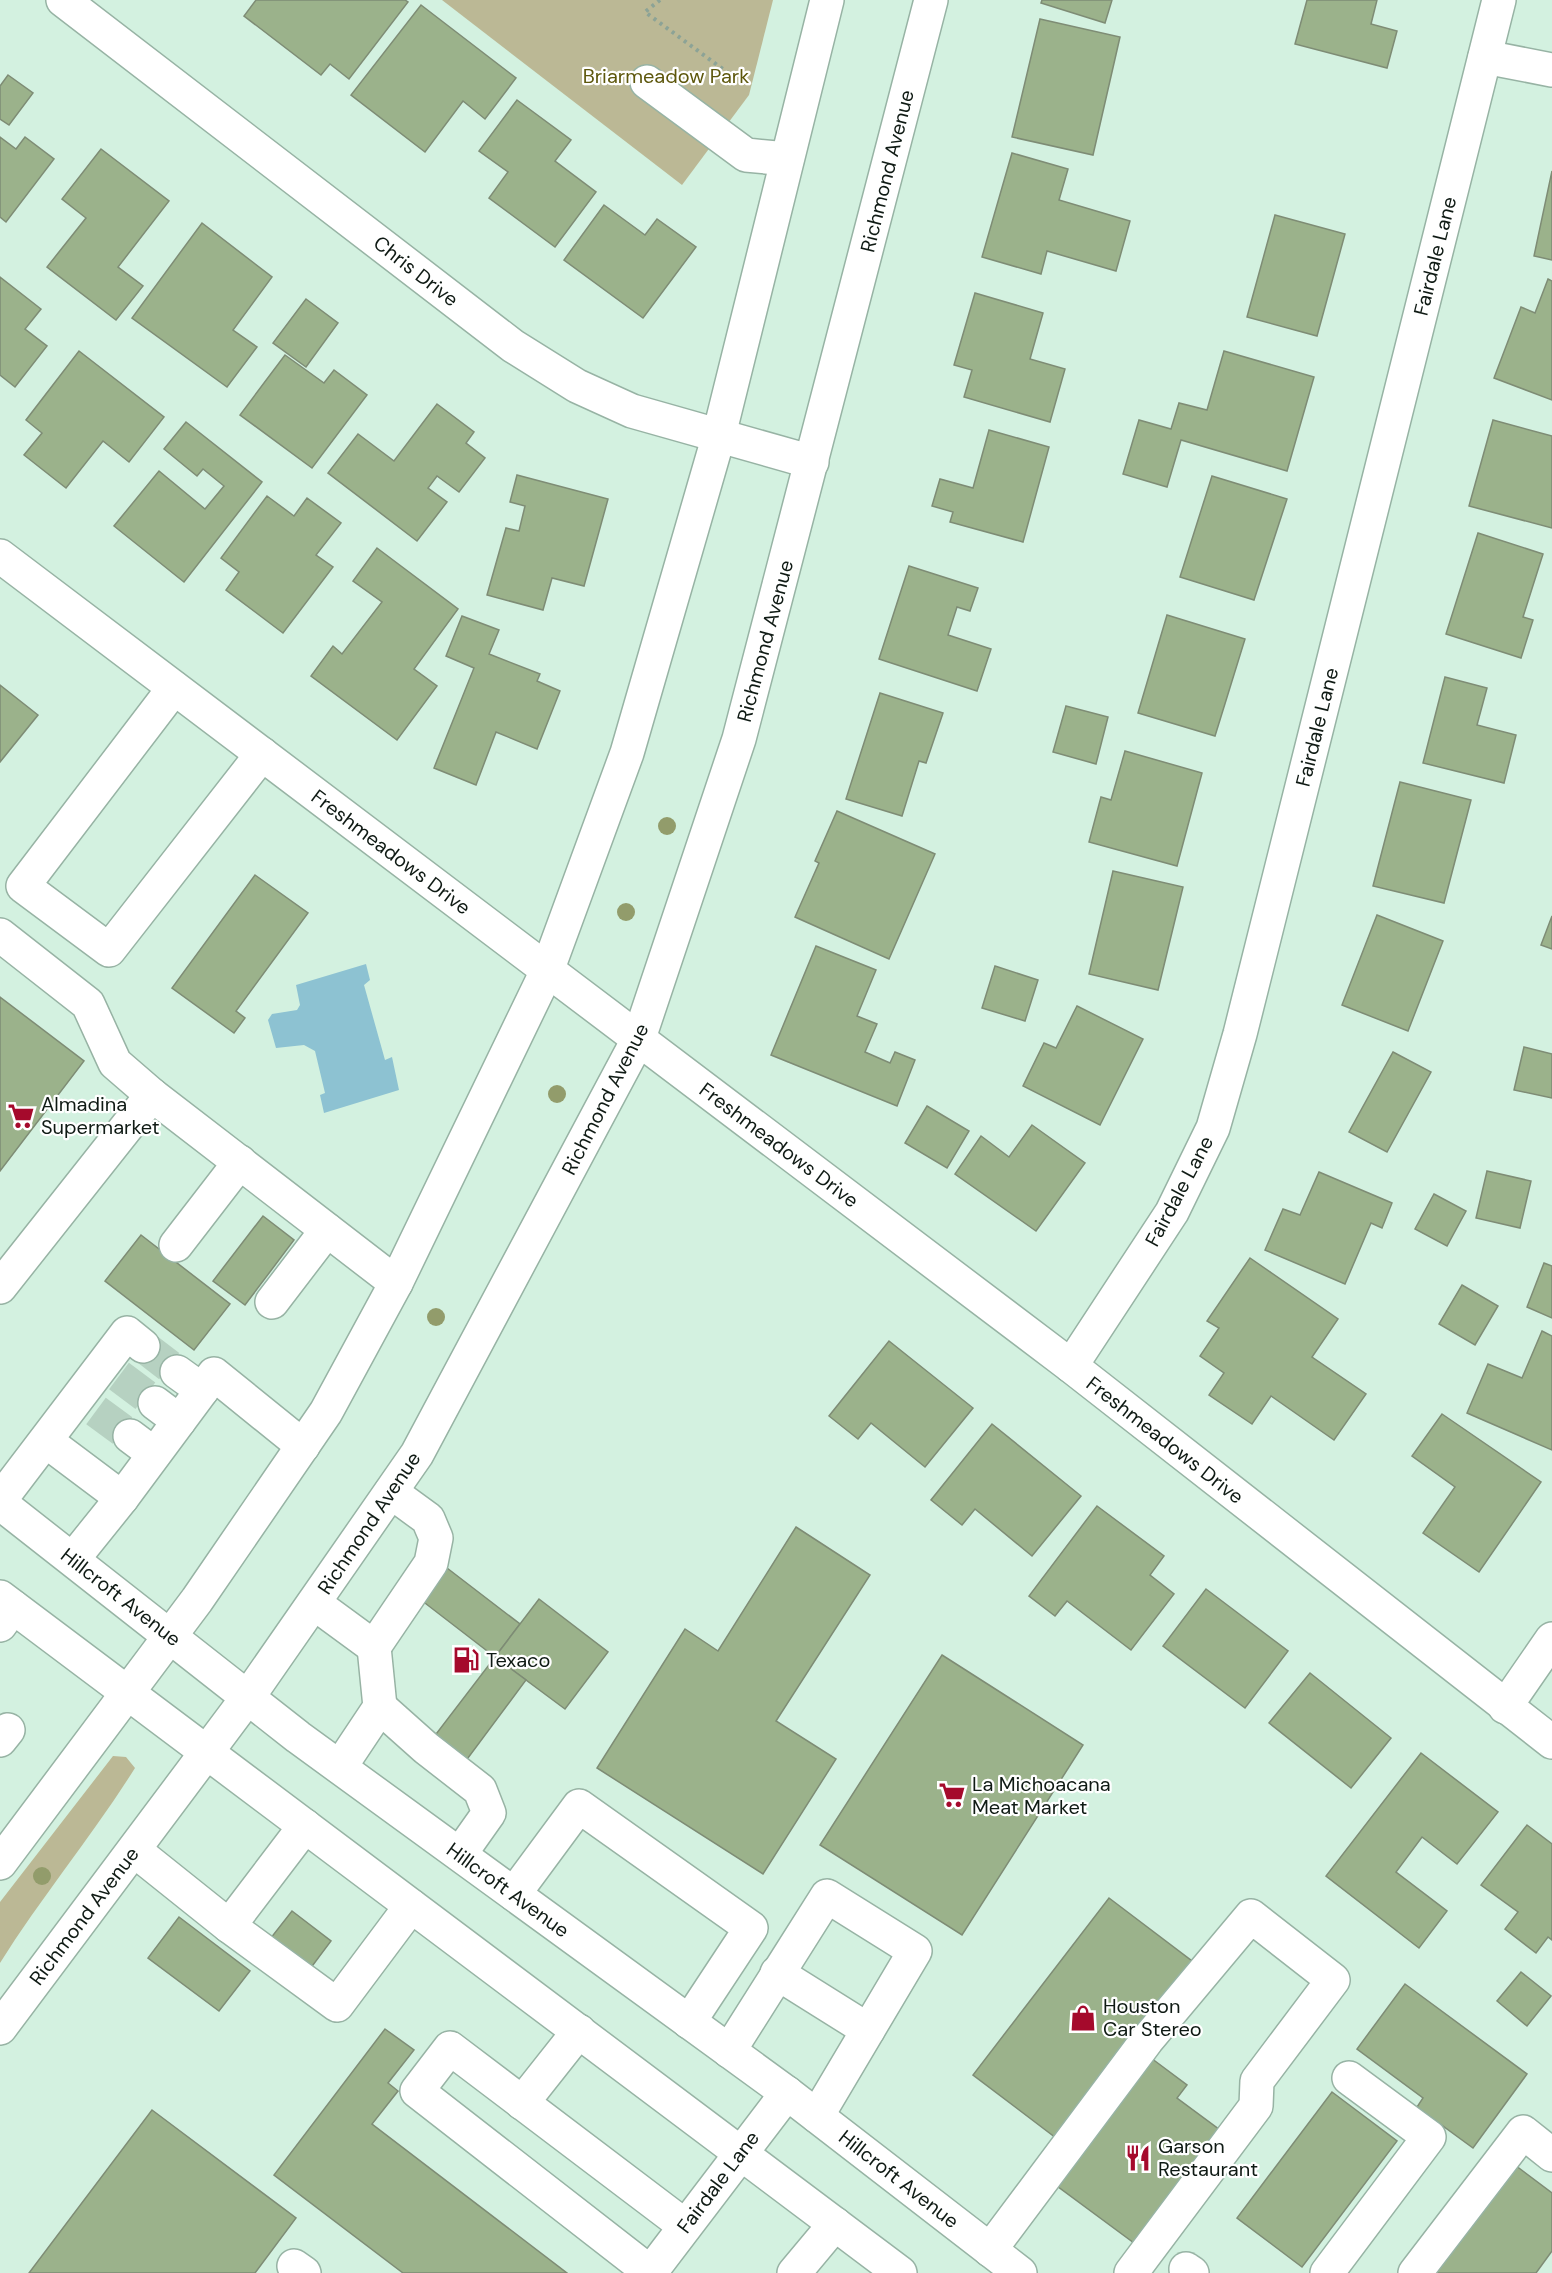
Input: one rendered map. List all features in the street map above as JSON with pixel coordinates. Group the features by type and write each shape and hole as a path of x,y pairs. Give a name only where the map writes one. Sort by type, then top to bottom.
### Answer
{"main road":[{"name":"Chris Drive","path":"63,0 513,346 577,386 632,411 812,462"},
{"path":"0,1863 171,1635 326,1412 396,1283 547,971 627,753 719,435 827,0"},
{"name":"Richmond Avenue","path":"0,2028 248,1697 417,1454 639,1038 740,739 931,0"},
{"name":"Fairdale Lane","path":"1071,1366 1172,1212 1213,1128 1240,1034 1499,0"},
{"path":"1485,57 1552,70"},
{"path":"647,82 746,155 787,159"},
{"name":"Freshmeadows Drive","path":"0,556 1071,1366 1552,1742"},
{"path":"174,688 23,886 109,950 262,754"},
{"path":"0,936 88,1004 116,1063 152,1095 396,1283"},
{"path":"0,1287 152,1095"},
{"path":"176,1245 240,1162"},
{"path":"272,1302 327,1230"},
{"path":"0,1501 46,1441 87,1404 112,1370 127,1333 143,1346"},
{"path":"73,1559 122,1498 142,1445 190,1381 214,1374 303,1446"},
{"path":"46,1441 122,1498"},
{"path":"340,1767 380,1707 374,1647 431,1563 436,1538 428,1519 391,1492"},
{"name":"Hillcroft Avenue","path":"0,1501 340,1767 787,2092 1020,2273"},
{"path":"314,1603 374,1647"},
{"path":"4,1610 128,1693 741,2151 900,2273"},
{"path":"1505,1707 1552,1639"},
{"path":"380,1707 426,1748 480,1790 489,1813 460,1854"},
{"path":"514,1894 579,1806 751,1928 689,2022"},
{"path":"229,1926 305,1826"},
{"path":"134,1850 229,1926 337,2005 411,1906"},
{"path":"729,2051 827,1896 915,1951 817,2116"},
{"path":"990,2250 1147,2040 1251,1916 1333,1980 1257,2081 1256,2106 1131,2273"},
{"path":"777,1973 868,2030"},
{"path":"522,2103 579,2031"},
{"path":"651,2273 417,2091 450,2048 685,2226"},
{"path":"1327,2273 1429,2137 1349,2078"},
{"name":"Fairdale Lane","path":"651,2273 787,2092"},
{"path":"1415,2273 1523,2132 1552,2155"},
{"path":"795,2273 835,2224"}],"path":[{"path":"660,0 645,12 735,78"}],"green space":[{"name":"Briarmeadow Park","path":"442,0 773,0 749,95 682,185"},
{"path":"113,1756 126,1757 135,1768 0,1963 0,1902"}],"water":[{"path":"366,964 370,980 364,985 385,1060 392,1057 399,1090 324,1113 320,1095 325,1093 315,1051 304,1045 276,1048 268,1020 272,1014 297,1010 300,1005 296,985"}],"building":[{"path":"256,0 405,0 408,2 349,79 330,64 321,75 244,16"},
{"path":"1042,0 1112,0 1105,23 1041,3"},
{"path":"1307,0 1377,0 1371,24 1397,31 1387,68 1295,44"},
{"path":"421,5 516,78 485,119 463,101 425,152 351,95"},
{"path":"1040,19 1120,37 1093,155 1012,137"},
{"path":"8,75 33,93 9,125 0,119 0,86"},
{"path":"517,100 571,140 555,161 596,192 555,247 489,198 508,172 479,151"},
{"path":"0,137 16,149 25,137 54,159 6,222 0,217"},
{"path":"101,149 169,201 118,267 143,286 116,320 47,267 86,218 62,199"},
{"path":"1012,153 1068,169 1059,200 1130,221 1116,271 1047,251 1041,274 982,257"},
{"path":"1552,171 1552,260 1534,256"},
{"path":"604,205 645,235 657,219 696,247 643,318 564,260"},
{"path":"1275,215 1345,234 1317,336 1247,317"},
{"path":"202,223 272,277 233,330 257,347 227,387 132,318"},
{"path":"0,277 41,309 25,329 47,346 15,387 0,375"},
{"path":"1548,279 1552,281 1552,400 1494,378 1521,307 1535,313"},
{"path":"975,293 1043,313 1030,359 1065,369 1050,422 964,397 972,370 954,365"},
{"path":"306,299 338,323 306,367 273,343"},
{"path":"79,351 164,417 129,462 103,441 66,488 24,455 42,433 26,420"},
{"path":"1224,351 1314,377 1287,471 1181,440 1167,487 1123,474 1139,420 1171,429 1179,403 1207,410"},
{"path":"285,355 324,383 334,370 367,395 312,468 240,415"},
{"path":"437,404 474,432 466,443 485,458 459,492 437,476 428,488 447,502 417,541 328,473 358,434 394,461"},
{"path":"1493,420 1552,436 1552,528 1469,506"},
{"path":"186,422 262,482 184,582 114,526 159,471 205,509 224,486 203,469 197,476 164,449"},
{"path":"989,430 1049,447 1023,542 950,522 953,512 932,506 940,479 973,488"},
{"path":"517,475 608,499 584,586 552,578 543,610 487,595 506,528 519,531 525,506 510,502"},
{"path":"1212,476 1287,499 1254,600 1180,577"},
{"path":"267,496 294,516 307,498 341,523 316,555 333,567 283,633 226,590 239,572 221,558"},
{"path":"1478,533 1543,554 1523,617 1533,620 1521,658 1446,634"},
{"path":"377,548 458,609 414,669 437,686 397,740 311,676 333,646 342,654 382,602 353,581"},
{"path":"909,566 978,588 970,611 957,607 948,635 991,649 977,691 879,659"},
{"path":"1167,615 1245,639 1215,736 1138,713"},
{"path":"462,616 499,630 489,654 540,674 537,681 560,691 537,749 496,732 476,785 434,768 474,668 446,656"},
{"path":"1445,677 1487,688 1477,725 1516,735 1504,783 1423,763"},
{"path":"0,685 38,715 0,762"},
{"path":"880,693 943,713 926,763 919,761 902,816 846,799"},
{"path":"1066,706 1108,717 1096,764 1053,752"},
{"path":"1125,751 1202,773 1177,866 1089,842 1101,797 1111,800"},
{"path":"1400,782 1471,800 1444,903 1373,886"},
{"path":"837,811 935,854 889,959 795,917 819,863 815,861"},
{"path":"1113,871 1183,887 1158,990 1089,974"},
{"path":"255,875 308,913 236,1011 245,1018 234,1033 172,988"},
{"path":"1377,915 1443,941 1408,1031 1342,1005"},
{"path":"1552,916 1552,949 1541,945"},
{"path":"816,946 876,970 857,1016 877,1024 865,1052 890,1063 895,1052 915,1060 897,1106 771,1055"},
{"path":"995,966 1038,980 1025,1021 982,1008"},
{"name":"Almadina Supermarket","path":"0,997 84,1061 0,1171"},
{"path":"1077,1006 1143,1039 1100,1125 1023,1086 1044,1043 1056,1048"},
{"path":"1524,1047 1552,1054 1552,1098 1514,1090"},
{"path":"1393,1052 1431,1072 1387,1152 1349,1132"},
{"path":"927,1106 969,1131 947,1168 905,1143"},
{"path":"1032,1125 1085,1163 1036,1231 955,1174 981,1136 1009,1157"},
{"path":"1487,1171 1531,1181 1520,1228 1476,1218"},
{"path":"1319,1172 1392,1203 1382,1228 1371,1223 1345,1284 1265,1250 1283,1209 1300,1215"},
{"path":"1434,1194 1466,1211 1447,1246 1415,1229"},
{"path":"263,1216 294,1240 245,1305 213,1281"},
{"path":"141,1235 230,1304 194,1350 105,1281"},
{"path":"1250,1258 1338,1319 1312,1357 1366,1394 1334,1440 1271,1396 1252,1424 1209,1395 1224,1373 1200,1356 1219,1328 1207,1321"},
{"path":"1544,1263 1552,1266 1552,1318 1527,1307"},
{"path":"1462,1285 1498,1306 1475,1345 1439,1324"},
{"path":"1542,1331 1552,1336 1552,1450 1467,1413 1488,1364 1522,1378"},
{"path":"889,1341 973,1408 925,1467 871,1423 858,1439 829,1416"},
{"path":"1442,1414 1541,1482 1479,1572 1423,1533 1455,1487 1412,1456"},
{"path":"992,1424 1081,1496 1032,1556 975,1509 962,1525 931,1500"},
{"path":"1097,1506 1164,1556 1150,1575 1174,1594 1131,1650 1067,1601 1055,1616 1029,1596"},
{"path":"796,1527 870,1575 776,1721 836,1759 763,1874 597,1768 685,1629 718,1651"},
{"path":"447,1568 520,1624 495,1657 421,1600"},
{"path":"1206,1589 1288,1651 1245,1708 1163,1646"},
{"path":"539,1599 608,1652 565,1709 495,1657"},
{"name":"La Michoacana Meat Market","path":"942,1655 1083,1745 962,1935 820,1845"},
{"path":"495,1657 526,1680 465,1762 433,1738"},
{"path":"1310,1673 1391,1738 1351,1788 1269,1723"},
{"path":"1421,1753 1498,1812 1457,1864 1422,1837 1396,1872 1447,1911 1419,1948 1326,1876"},
{"path":"1527,1825 1552,1844 1552,1940 1548,1937 1536,1953 1505,1929 1518,1912 1481,1885"},
{"name":"Houston Car Stereo","path":"1109,1898 1192,1961 1056,2138 973,2075"},
{"path":"292,1911 331,1941 310,1969 270,1939"},
{"path":"179,1917 250,1971 219,2011 148,1958"},
{"path":"1521,1972 1551,1996 1527,2026 1497,2001"},
{"path":"1405,1984 1527,2074 1473,2148 1417,2107 1423,2098 1357,2049"},
{"path":"385,2029 414,2050 388,2083 398,2091 372,2124 567,2273 403,2273 274,2175"},
{"name":"Garson Restaurant","path":"1151,2058 1187,2085 1177,2098 1220,2130 1134,2243 1057,2186"},
{"path":"1332,2092 1397,2141 1302,2267 1237,2218"},
{"path":"152,2110 296,2218 255,2273 29,2273"},
{"path":"1511,2162 1552,2193 1552,2251 1536,2273 1428,2273"}],"tunnel":[{"path":"143,1346 177,1372"},
{"path":"119,1376 155,1403"},
{"path":"96,1411 130,1436"}],"place":[{"name":"Almadina Supermarket","path":"21,1116"},
{"name":"Texaco","path":"466,1660"},
{"name":"La Michoacana Meat Market","path":"952,1795"},
{"name":"Houston Car Stereo","path":"1083,2018"},
{"name":"Garson Restaurant","path":"1138,2158"}]}
